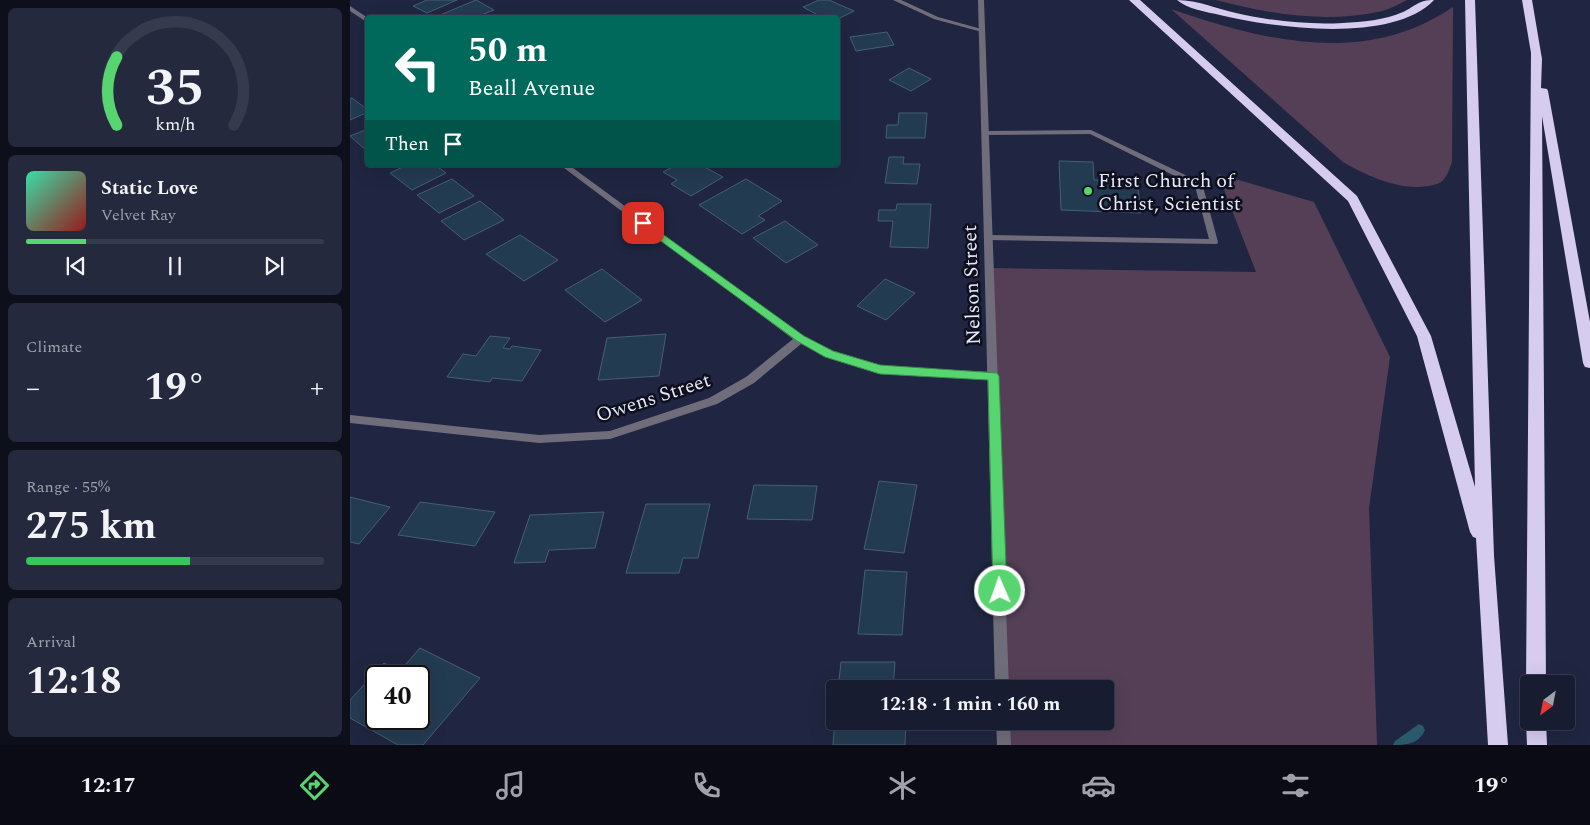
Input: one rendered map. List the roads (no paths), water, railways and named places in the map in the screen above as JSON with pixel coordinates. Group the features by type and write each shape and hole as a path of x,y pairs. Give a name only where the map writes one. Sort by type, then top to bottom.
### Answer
{"highway":[{"path":"1134,0 1353,199 1424,336 1485,556"},
{"path":"1182,0 1202,8 1255,20 1296,26 1351,25 1382,21 1419,8 1429,0"},
{"path":"1470,0 1485,556 1498,745"},
{"path":"1527,0 1590,363"},
{"path":"1536,50 1536,675"},
{"path":"1536,730 1537,745"}],"street":[{"path":"896,0 936,18 982,30"},
{"name":"Nelson Street","path":"980,0 986,133 1002,680"},
{"path":"350,8 365,19"},
{"path":"986,133 1091,132 1199,185 1214,242 989,238"},
{"path":"567,167 800,339 829,354 880,370 993,376"},
{"name":"Owens Street","path":"350,419 539,439 610,435 713,401 750,380 800,339"},
{"path":"1003,730 1004,745"}],"waterway":[{"path":"1399,745 1419,730"}],"place":[{"name":"First Church of Christ, Scientist","path":"1088,191"}]}
